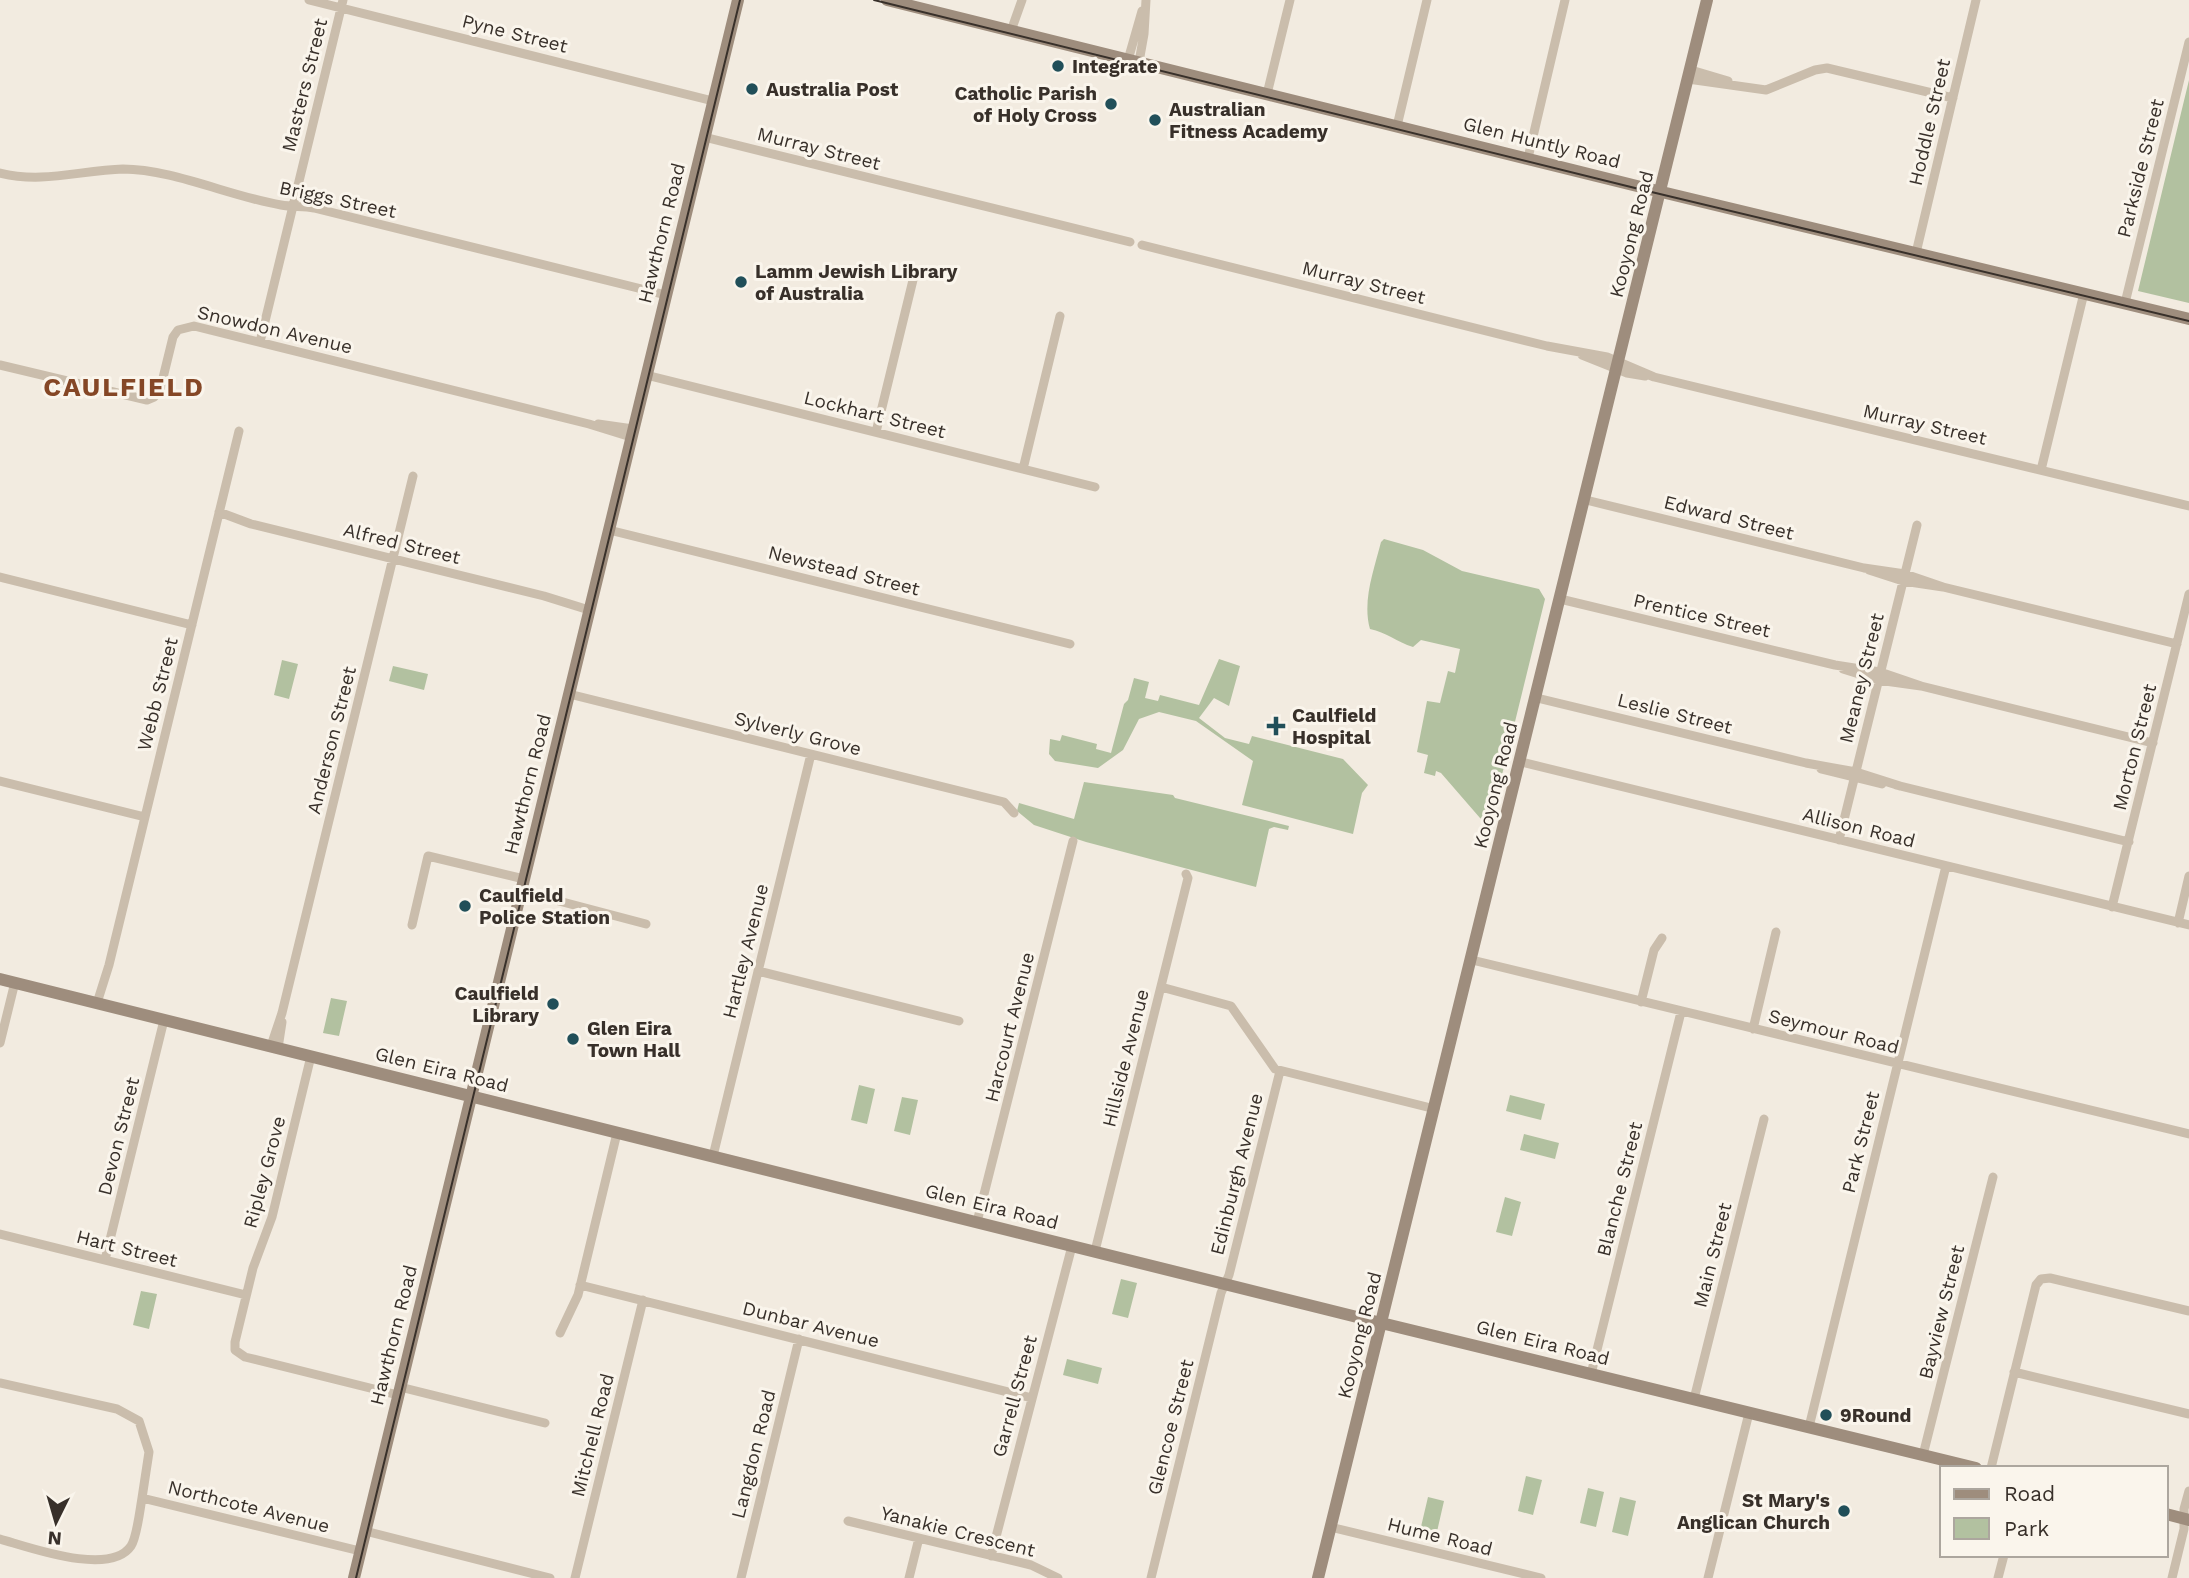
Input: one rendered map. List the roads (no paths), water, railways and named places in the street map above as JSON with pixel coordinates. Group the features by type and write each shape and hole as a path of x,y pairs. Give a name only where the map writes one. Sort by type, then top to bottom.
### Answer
{"main road":[{"name":"Hawthorn Road","path":"354,1578 738,0"},
{"name":"Kooyong Road","path":"1318,1578 1586,500 1707,0"},
{"name":"Glen Huntly Road","path":"896,1 1661,192 2189,319"},
{"name":"Glen Eira Road","path":"0,979 1968,1466"},
{"path":"2168,1514 2187,1519"}],"street":[{"name":"Pyne Street","path":"309,0 342,4 713,101"},
{"path":"1133,61 1144,34 1146,0"},
{"path":"1267,94 1290,0"},
{"path":"1397,126 1427,0"},
{"path":"1528,159 1566,0"},
{"name":"Hoddle Street","path":"1916,253 1976,0"},
{"path":"1014,32 1021,2"},
{"name":"Masters Street","path":"260,342 342,4"},
{"name":"Parkside Street","path":"2125,303 2189,42"},
{"path":"1690,74 1772,90 1815,70 1827,68 1953,98"},
{"name":"Murray Street","path":"704,137 1130,242"},
{"name":"Briggs Street","path":"0,173 20,178 50,178 123,169 149,172 283,206 304,206 666,295"},
{"name":"Murray Street","path":"1142,245 1578,353 1618,366 1637,376 1654,377 2189,506"},
{"path":"876,432 913,280"},
{"path":"2040,470 2084,293"},
{"path":"1023,468 1060,316"},
{"name":"Snowdon Avenue","path":"0,365 147,400 154,397 159,390 173,337 178,330 194,326 632,433"},
{"name":"Lockhart Street","path":"646,374 1095,486"},
{"name":"Webb Street","path":"100,1004 239,431"},
{"name":"Anderson Street","path":"274,1047 413,476"},
{"name":"Edward Street","path":"1586,500 1864,568 1877,574 1904,577 2177,644"},
{"name":"Alfred Street","path":"218,516 590,608"},
{"name":"Meaney Street","path":"1839,840 1917,525"},
{"name":"Newstead Street","path":"609,530 1070,644"},
{"path":"0,577 191,625"},
{"name":"Prentice Street","path":"1560,599 2153,743"},
{"name":"Morton Street","path":"2112,907 2188,601"},
{"name":"Sylverly Grove","path":"569,694 1004,802 1014,813"},
{"name":"Leslie Street","path":"1537,698 2129,842"},
{"name":"Hartley Avenue","path":"713,1156 811,754"},
{"name":"Allison Road","path":"1521,762 2189,925"},
{"path":"0,781 145,817"},
{"name":"Harcourt Avenue","path":"977,1222 1073,841"},
{"path":"412,925 428,856 646,924"},
{"name":"Park Street","path":"1809,1427 1946,866"},
{"name":"Hillside Avenue","path":"1095,1251 1188,878 1186,874"},
{"path":"2178,923 2189,876"},
{"path":"1752,1029 1776,932"},
{"path":"1641,1002 1654,950 1662,937"},
{"name":"Seymour Road","path":"1472,960 2189,1134"},
{"path":"758,971 958,1021"},
{"path":"0,1043 15,982"},
{"name":"Edinburgh Avenue","path":"1161,987 1231,1006 1266,1060 1280,1071 1435,1109"},
{"name":"Blanche Street","path":"1591,1374 1681,1012"},
{"name":"Devon Street","path":"105,1260 164,1020"},
{"name":"Ripley Grove","path":"311,1056 272,1217 246,1295 234,1342 235,1350 241,1356 545,1423"},
{"name":"Edinburgh Avenue","path":"1225,1284 1280,1071"},
{"name":"Main Street","path":"1694,1399 1764,1119"},
{"path":"561,1333 580,1285 617,1133"},
{"name":"Bayview Street","path":"1923,1455 1993,1177"},
{"name":"Hart Street","path":"0,1234 246,1295"},
{"name":"Garrell Street","path":"991,1556 1072,1246"},
{"path":"1991,1466 2036,1285 2041,1279 2050,1278 2189,1311"},
{"name":"Glencoe Street","path":"1151,1578 1225,1284"},
{"name":"Dunbar Avenue","path":"580,1285 1032,1398"},
{"name":"Mitchell Road","path":"575,1578 643,1300"},
{"name":"Langdon Road","path":"741,1578 799,1339"},
{"path":"2014,1372 2189,1414"},
{"name":"Northcote Avenue","path":"0,1383 117,1409 139,1421 149,1452 142,1498 360,1551"},
{"path":"1707,1578 1749,1413"},
{"path":"2172,1578 2187,1519 2189,1491"},
{"path":"0,1539 63,1556 96,1561 115,1558 131,1546 142,1498"},
{"name":"Yanakie Crescent","path":"848,1521 1031,1565 1058,1578"},
{"name":"Hume Road","path":"1331,1527 1517,1575 1541,1578"},
{"path":"365,1531 550,1578"},
{"path":"909,1578 919,1538"},
{"path":"1998,1578 2003,1557"}],"tram line":[{"path":"356,1578 740,0"},
{"path":"874,0 1639,189 2189,321"}],"place":[{"name":"Integrate","path":"1058,66"},
{"name":"Australia Post","path":"752,89"},
{"name":"Catholic Parish of Holy Cross","path":"1111,104"},
{"name":"Australian Fitness Academy","path":"1155,120"},
{"name":"Lamm Jewish Library of Australia","path":"741,282"},
{"name":"Caulfield Hospital","path":"1276,726"},
{"name":"Caulfield Police Station","path":"465,906"},
{"name":"Caulfield Library","path":"553,1004"},
{"name":"Glen Eira Town Hall","path":"573,1039"},
{"name":"9Round","path":"1826,1415"},
{"name":"St Mary's Anglican Church","path":"1844,1511"}],"district":[{"name":"CAULFIELD","path":"124,387"}]}
